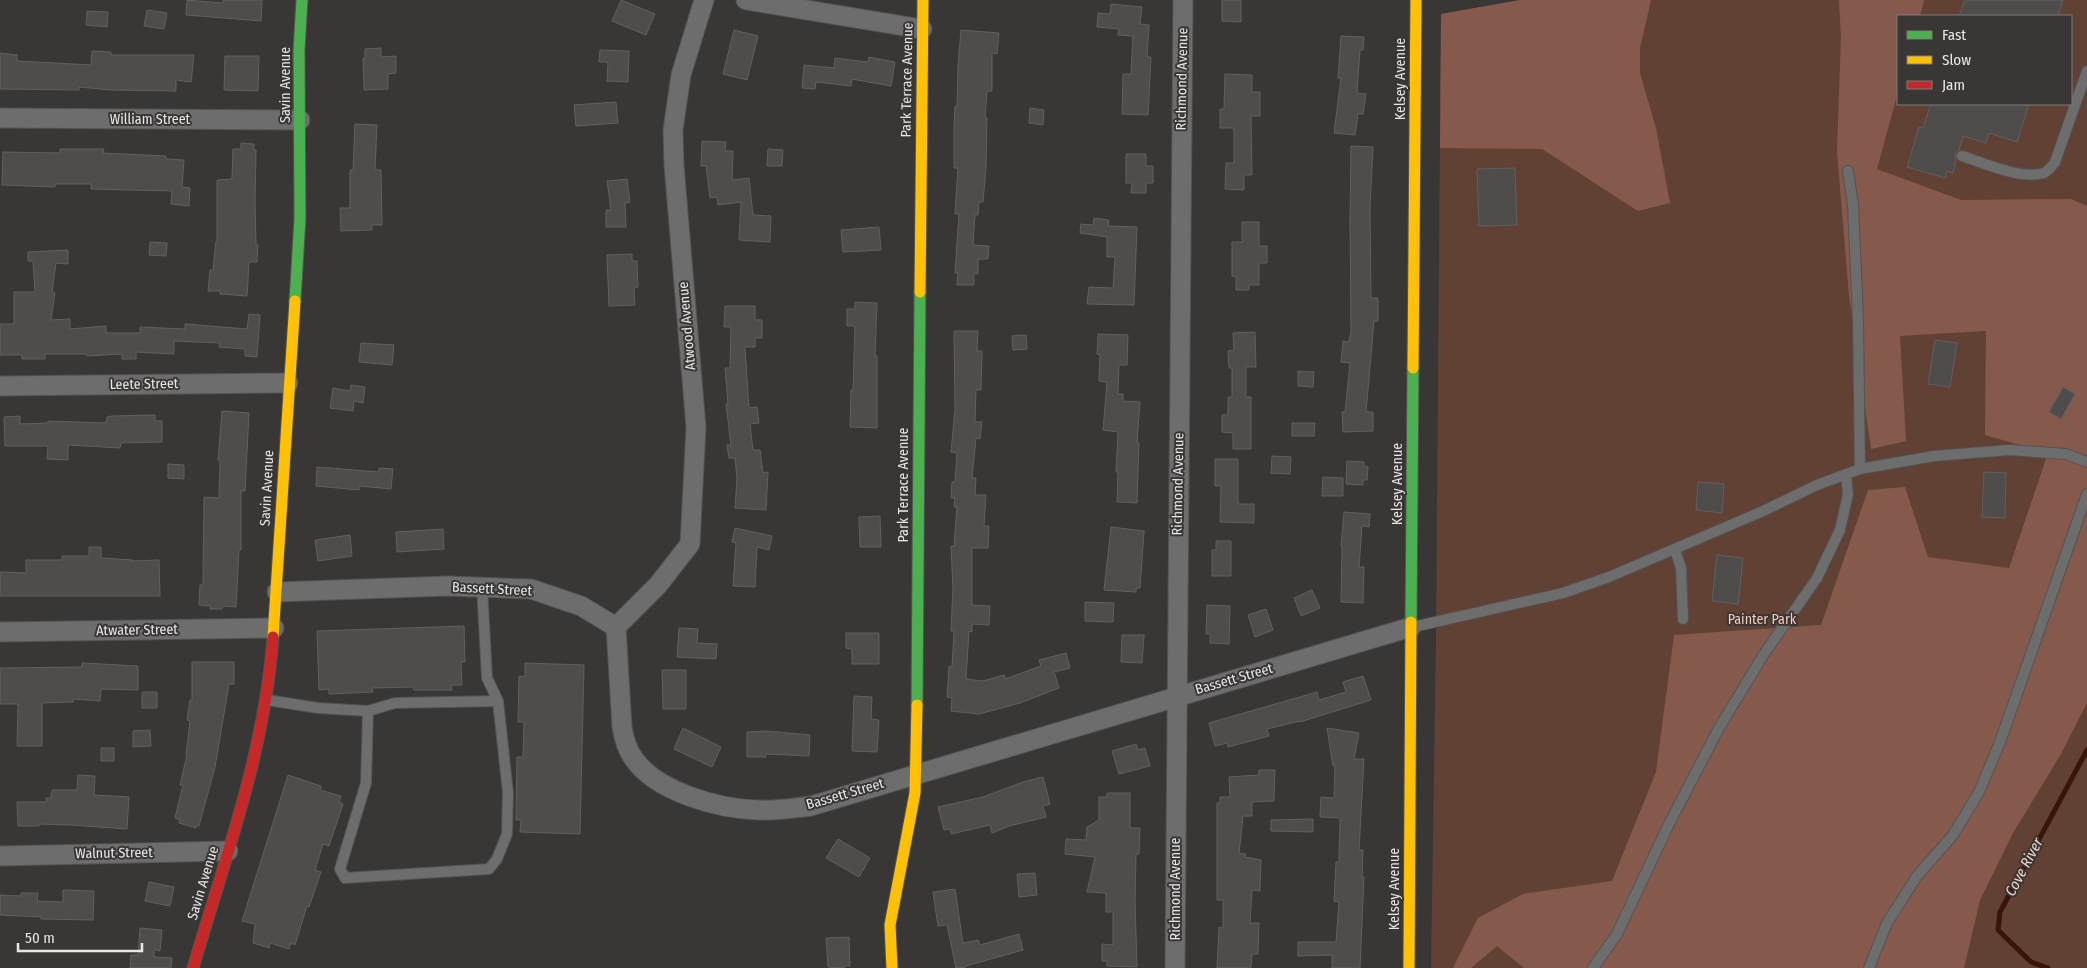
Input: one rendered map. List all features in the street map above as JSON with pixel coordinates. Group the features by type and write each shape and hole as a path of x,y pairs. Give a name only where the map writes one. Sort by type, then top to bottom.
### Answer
{"street":[{"name":"Savin Avenue","path":"193,968 262,732 267,700 277,592 288,383 300,218 299,50 302,0"},
{"name":"Atwood Avenue","path":"616,627 658,585 690,544 696,427 674,165 673,130 682,75 704,0"},
{"path":"746,0 922,30"},
{"name":"Park Terrace Avenue","path":"892,968 890,926 915,793 916,773 923,0"},
{"name":"Richmond Avenue","path":"1175,968 1183,0"},
{"name":"Kelsey Avenue","path":"1409,968 1416,0"},
{"name":"William Street","path":"0,118 300,120"},
{"name":"Leete Street","path":"0,386 288,383"},
{"name":"Bassett Street","path":"277,592 448,586 531,589 581,606 616,627 622,727 625,742 632,758 642,769 678,791 726,806 757,810 779,810 811,806 916,773 1411,627"},
{"name":"Atwater Street","path":"0,632 274,628"},
{"name":"Walnut Street","path":"0,856 228,851"}],"lane":[{"path":"1962,156 2030,175 2046,172 2055,162 2087,72"},
{"path":"1848,171 1853,204 1858,319 1860,469"},
{"path":"1411,627 1563,594 1675,550 1817,485 1860,469 1934,456 2009,450 2066,454 2087,462"},
{"path":"1593,968 1617,934 1668,826 1719,728 1764,654 1817,578 1830,554 1846,511 1848,494 1846,475"},
{"path":"1868,968 1887,922 1917,876 1953,835 1980,792 2000,742 2087,494"},
{"path":"1675,550 1681,568 1683,619"},
{"path":"368,711 366,783 340,869 345,878 489,869 497,859 507,834 508,793 498,701 487,678 482,587"},
{"path":"267,700 318,708 368,711 395,703 498,701"}],"green space":[{"name":"Painter Park","path":"1520,0 2087,0 2087,968 1431,968 1436,642 1441,14"}],"shaded area":[{"path":"1520,0 1651,0 1640,48 1640,73 1656,128 1670,203 1638,211 1542,149 1440,148 1441,14"},
{"path":"1839,0 1924,0 1920,15 1897,15 1897,96 1877,169 1961,200 2071,199 2087,206 2087,703 2061,754 2013,833 1980,900 1964,968 1524,968 1497,946 1471,968 1453,968 1478,918 1523,894 1612,881 1656,772 1674,635 1821,625 1868,490 1905,487 1928,557 2009,568 2048,453 1985,435 1986,331 1900,336 1906,441 1871,449 1849,296 1837,151 1841,38"}],"building":[{"path":"187,0 223,3 223,0 262,0 261,21 186,15"},
{"path":"621,0 655,14 646,35 612,21"},
{"path":"1222,0 1241,0 1241,22 1222,21"},
{"path":"1965,0 2063,0 2058,15 1959,15"},
{"path":"1111,4 1142,7 1140,24 1149,25 1147,57 1151,57 1148,115 1122,114 1123,74 1131,74 1133,36 1118,35 1119,29 1097,27 1098,13 1110,14"},
{"path":"147,10 167,13 164,29 144,26"},
{"path":"87,11 108,12 107,27 86,25"},
{"path":"734,30 758,36 747,80 723,74"},
{"path":"961,30 999,33 997,54 992,53 992,91 987,91 985,118 987,118 986,168 983,202 979,202 978,215 975,215 973,245 989,246 988,259 978,259 978,274 974,273 974,285 957,285 958,273 955,273 959,214 955,214 958,168 954,168 954,127"},
{"path":"1341,36 1364,37 1363,50 1360,50 1357,93 1366,94 1363,114 1358,114 1355,135 1334,133 1341,78 1338,78"},
{"path":"381,48 381,57 396,56 396,73 388,74 388,89 364,90 363,58 365,58 365,49"},
{"path":"600,50 629,51 628,82 607,81 608,62 599,62"},
{"path":"92,51 111,52 111,55 194,55 191,82 176,80 176,91 111,90 79,87 79,90 0,89 0,53 17,55 17,61 91,65"},
{"path":"225,56 259,56 258,91 224,90"},
{"path":"869,57 895,62 891,86 852,79 851,86 816,82 815,89 802,88 804,65 834,68 835,58 868,62"},
{"path":"1225,74 1252,75 1252,92 1260,92 1260,116 1251,116 1252,175 1244,175 1244,190 1225,189 1226,163 1234,163 1234,128 1220,128 1220,109 1224,109"},
{"path":"616,102 618,123 576,126 574,105"},
{"path":"1931,105 2029,105 2017,142 1989,133 1986,143 1963,136 1959,150 1955,154 1956,160 1953,173 1947,171 1945,178 1907,167 1919,127 1923,128"},
{"path":"1030,108 1044,110 1043,125 1029,123"},
{"path":"355,124 377,125 375,170 381,170 382,225 372,225 372,230 341,231 340,208 350,208 350,170 353,170"},
{"path":"702,141 726,142 725,151 733,151 732,180 749,178 753,215 771,216 770,242 739,240 741,202 718,205 717,197 710,198 706,166 701,166"},
{"path":"241,143 254,144 254,150 256,150 257,262 249,262 247,296 220,294 220,291 208,291 210,270 213,270 217,241 217,180 232,179 233,149 241,149"},
{"path":"1351,146 1373,147 1370,208 1371,298 1378,298 1378,321 1374,321 1366,412 1373,412 1373,431 1343,432 1342,412 1345,412 1350,363 1341,362 1343,341 1349,342 1351,331"},
{"path":"60,149 104,149 103,153 166,156 166,159 184,160 182,187 190,188 189,206 171,204 172,191 91,189 91,184 55,184 55,187 2,185 3,152 60,153"},
{"path":"768,149 783,150 782,166 767,166"},
{"path":"1126,154 1146,154 1146,166 1153,166 1153,183 1146,183 1146,193 1131,193 1132,183 1126,183"},
{"path":"1515,168 1517,225 1479,226 1477,169"},
{"path":"627,179 630,202 625,203 626,227 606,227 606,210 611,210 607,181"},
{"path":"1094,218 1109,220 1108,226 1137,227 1134,305 1087,304 1089,287 1113,288 1115,257 1107,257 1107,237 1080,233 1081,224 1093,225"},
{"path":"1242,222 1259,222 1259,246 1267,246 1267,263 1259,263 1259,285 1249,285 1249,290 1236,290 1236,277 1232,276 1232,242 1242,242"},
{"path":"879,227 881,250 843,252 841,230"},
{"path":"150,242 167,243 166,256 149,255"},
{"path":"68,250 68,264 56,263 52,292 55,293 51,320 70,319 70,329 106,326 106,333 140,333 140,327 185,329 185,324 247,329 249,314 260,315 257,357 245,356 245,349 219,347 220,343 174,341 174,354 136,352 136,359 122,359 122,354 87,356 86,354 45,354 45,359 22,359 22,355 0,355 0,324 14,324 14,292 35,292 33,261 28,261 28,252"},
{"path":"632,254 632,261 637,261 638,287 634,288 635,305 609,306 607,255"},
{"path":"855,302 877,303 875,356 877,356 877,428 850,427 855,326 847,326 847,309 855,309"},
{"path":"725,306 755,306 755,320 762,320 762,338 755,338 755,347 745,347 749,408 757,407 759,423 750,424 753,450 760,450 763,473 768,472 766,510 735,508 737,478 735,458 729,458 727,445 731,445 726,404 728,404 725,368 730,368 731,327 724,327"},
{"path":"954,331 978,331 977,351 982,351 981,390 976,390 975,422 982,422 980,439 976,438 972,478 976,478 975,495 986,495 984,526 989,526 988,548 972,548 972,605 990,606 989,625 972,624 972,632 969,631 966,679 983,681 1004,675 1005,679 1041,666 1039,660 1066,653 1070,668 1054,672 1059,688 1020,703 979,714 951,711 952,698 947,697 949,666 952,667 954,631 951,631 953,589 951,546 954,546 957,507 954,507 955,498 951,498 952,482 955,482 957,453 951,452 955,409"},
{"path":"1255,332 1256,367 1246,367 1246,397 1251,397 1251,449 1233,449 1233,433 1222,432 1222,415 1228,415 1228,397 1232,397 1232,368 1229,368 1228,351 1234,350 1233,333"},
{"path":"1098,334 1128,335 1127,365 1119,365 1118,394 1123,394 1123,401 1140,402 1137,443 1139,443 1137,503 1117,502 1118,432 1103,430 1107,382 1099,381 1100,355 1097,354"},
{"path":"1026,335 1027,349 1013,350 1012,336"},
{"path":"1935,340 1957,343 1950,387 1928,384"},
{"path":"361,343 394,345 392,365 359,362"},
{"path":"1298,371 1314,372 1313,387 1298,386"},
{"path":"351,385 365,387 363,403 354,401 353,411 330,408 333,388 350,391"},
{"path":"2063,387 2075,394 2061,419 2049,412"},
{"path":"222,411 249,413 245,491 241,491 241,550 239,550 236,607 223,606 222,609 210,609 210,606 199,605 200,585 203,585 204,497 219,498 220,460 218,460"},
{"path":"155,415 155,421 162,421 162,442 121,443 120,448 68,445 68,460 47,459 48,446 5,446 4,417 20,416 20,424 48,423 48,421 106,423 107,417 112,416"},
{"path":"1292,423 1315,423 1314,436 1292,436"},
{"path":"1272,456 1291,457 1290,474 1271,473"},
{"path":"1215,459 1238,459 1238,504 1254,504 1254,523 1220,522 1221,486 1215,486"},
{"path":"1347,461 1364,462 1364,466 1368,467 1367,480 1363,480 1363,485 1346,484"},
{"path":"168,464 184,465 184,479 168,478"},
{"path":"317,467 379,472 379,468 393,469 391,489 360,486 359,490 316,486"},
{"path":"1984,472 2006,473 2005,518 1982,517"},
{"path":"1323,477 1343,478 1343,496 1322,496"},
{"path":"1698,482 1724,484 1722,513 1696,510"},
{"path":"1344,512 1370,514 1369,527 1362,526 1359,567 1364,567 1363,603 1341,602 1341,546"},
{"path":"880,516 881,547 860,547 859,517"},
{"path":"1111,527 1144,531 1140,588 1136,588 1136,592 1104,590"},
{"path":"735,528 772,536 769,550 757,547 755,587 733,586 736,543 732,542"},
{"path":"443,529 444,549 397,552 396,532"},
{"path":"350,535 352,556 318,561 315,540"},
{"path":"1216,541 1231,541 1231,576 1212,576 1212,550 1216,550"},
{"path":"89,547 101,547 101,558 132,561 159,560 160,596 0,596 0,572 26,573 26,560 62,560 62,556 89,556"},
{"path":"1717,555 1743,558 1738,604 1712,601"},
{"path":"1312,590 1320,608 1301,616 1294,598"},
{"path":"1085,602 1114,603 1113,622 1085,621"},
{"path":"1207,605 1230,606 1229,644 1210,643 1210,634 1206,634"},
{"path":"1266,609 1273,630 1255,637 1248,615"},
{"path":"464,626 465,662 461,662 462,685 451,685 452,690 414,690 413,687 372,688 373,692 329,694 329,689 319,690 317,631"},
{"path":"679,628 698,629 697,643 717,644 716,659 677,657"},
{"path":"846,633 879,633 879,664 852,664 852,649 846,648"},
{"path":"1122,635 1144,635 1142,663 1121,662"},
{"path":"192,662 234,662 234,684 229,684 215,767 199,826 196,825 196,828 179,823 180,820 175,818 183,785 180,785 187,755 190,721 187,720 190,700 192,701"},
{"path":"82,663 138,666 138,690 101,689 100,701 73,699 73,702 42,703 42,746 17,746 18,704 0,704 0,668 82,667"},
{"path":"525,663 584,665 580,834 520,832 521,820 516,820 517,757 523,757 524,722 518,722 519,676 525,677"},
{"path":"662,670 686,670 686,709 663,709"},
{"path":"1363,676 1371,700 1300,722 1267,729 1269,736 1228,747 1227,743 1215,746 1209,723 1317,692 1319,700 1346,692 1343,682"},
{"path":"142,692 157,692 157,708 142,708"},
{"path":"854,696 872,697 871,719 879,720 877,752 852,751"},
{"path":"683,728 721,747 712,767 674,749"},
{"path":"1327,728 1359,733 1354,759 1364,759 1359,850 1363,850 1362,877 1364,877 1360,968 1332,968 1332,955 1298,956 1298,942 1336,942 1339,902 1334,901 1336,862 1339,862 1340,818 1320,817 1321,797 1334,798 1335,766 1333,766"},
{"path":"150,730 151,746 133,747 133,731"},
{"path":"766,731 810,735 809,756 766,754 766,757 747,757 747,732"},
{"path":"1136,744 1138,750 1145,748 1150,766 1119,774 1112,751"},
{"path":"101,748 114,748 114,761 101,761"},
{"path":"1259,770 1275,770 1274,801 1252,802 1252,816 1243,816 1239,853 1246,854 1245,857 1261,860 1260,891 1252,890 1250,923 1259,923 1258,954 1252,954 1251,968 1217,968 1219,927 1223,928 1223,900 1217,900 1217,803 1220,803 1220,797 1230,797 1229,777 1259,775"},
{"path":"78,775 95,776 94,795 129,797 127,829 39,824 39,826 18,826 17,802 46,802 46,798 51,798 52,790 77,790"},
{"path":"288,775 321,786 320,790 341,796 339,802 343,804 329,846 323,844 315,870 321,872 309,907 307,906 295,945 291,943 289,949 270,943 269,948 253,943 255,924 242,921"},
{"path":"1043,777 1050,804 1043,806 1046,817 1009,826 992,833 990,825 951,834 950,829 944,830 938,807 983,797 1023,782"},
{"path":"1107,793 1130,793 1130,828 1140,828 1139,854 1136,854 1137,967 1107,966 1107,961 1102,961 1102,944 1113,945 1113,912 1106,912 1106,893 1087,892 1095,857 1065,854 1066,839 1086,840 1087,827 1099,820 1099,797 1107,797"},
{"path":"1313,819 1313,832 1271,831 1271,820"},
{"path":"838,839 870,858 859,877 826,858"},
{"path":"1035,873 1037,895 1019,897 1017,874"},
{"path":"149,882 174,887 170,906 145,901"},
{"path":"955,889 963,943 978,940 980,945 1019,934 1023,950 966,967 956,968 947,925 938,926 933,892"},
{"path":"63,890 94,891 93,920 41,919 41,917 0,915 0,895 21,896 21,893 38,893 37,901 63,902"},
{"path":"140,928 162,930 160,951 154,950 154,957 172,958 171,968 130,968 131,955 138,955"},
{"path":"849,937 850,966 844,966 844,968 828,967 826,938"}],"waterway":[{"name":"Cove River","path":"2048,968 2031,962 1998,930 2000,912 2087,750"}],"traffic: fast":[{"path":"295,301 300,218 299,50 302,0"},
{"path":"917,705 920,292"},
{"path":"1411,622 1413,368"}],"traffic: slow":[{"path":"920,292 923,0"},
{"path":"1413,368 1416,0"},
{"path":"273,637 295,301"},
{"path":"1409,968 1411,622"},
{"path":"892,968 890,925 915,793 917,705"}],"traffic: jam":[{"path":"193,968 253,763 269,679 273,637"}]}
